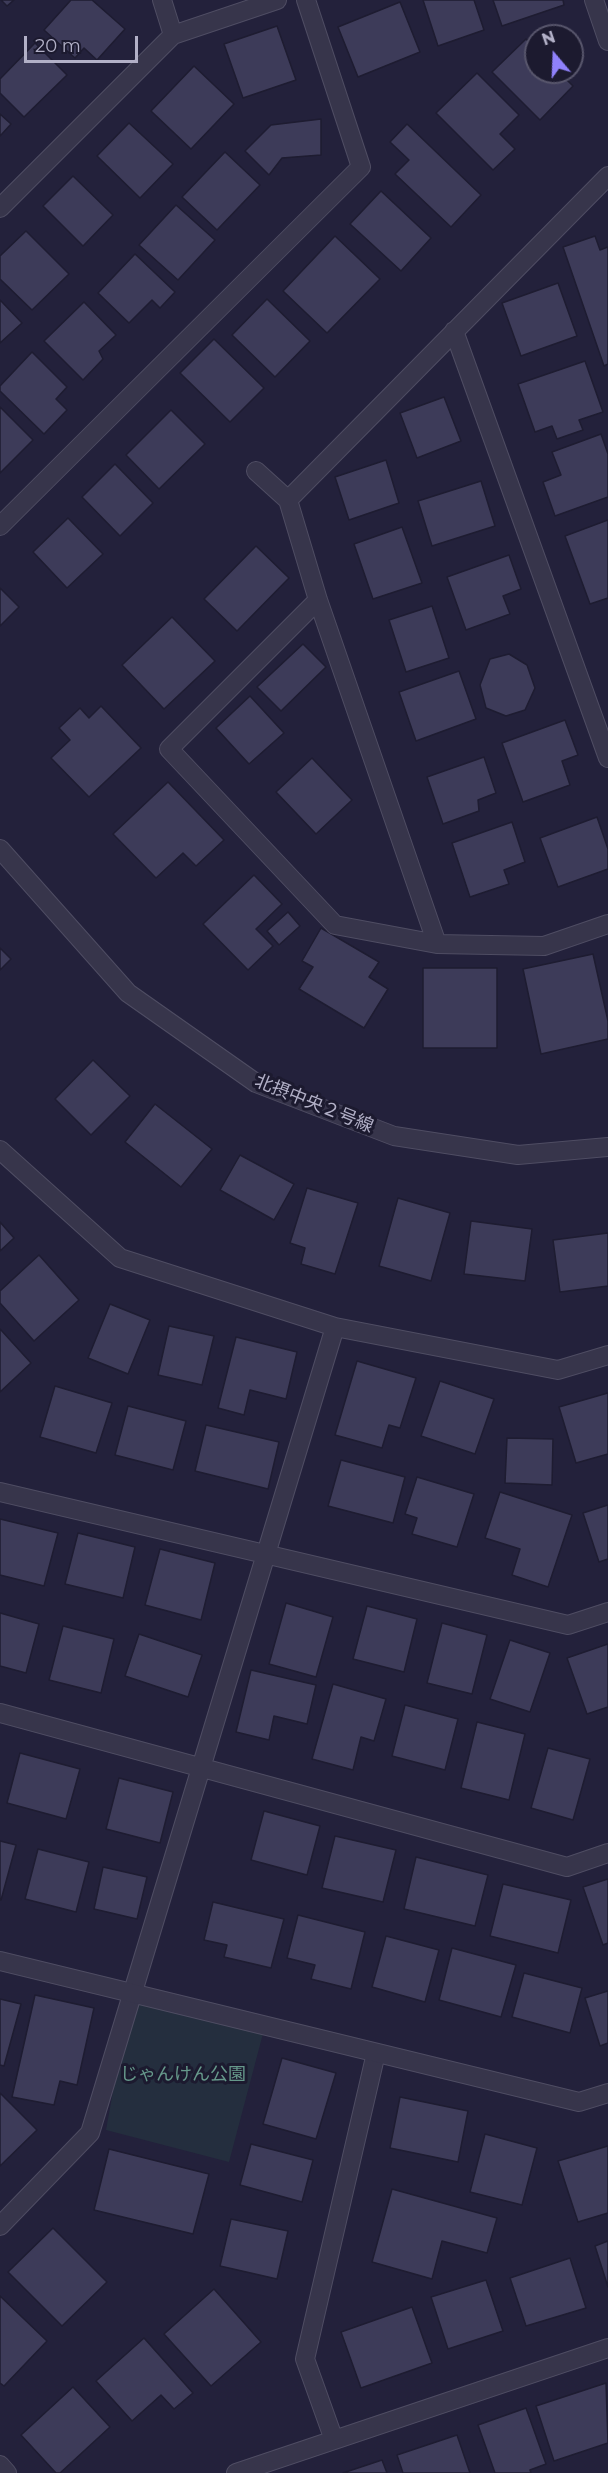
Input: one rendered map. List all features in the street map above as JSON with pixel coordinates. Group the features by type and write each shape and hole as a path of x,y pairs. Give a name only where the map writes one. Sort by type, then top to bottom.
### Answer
{"street":[{"path":"162,0 173,35"},
{"path":"0,208 173,35 277,0"},
{"path":"0,526 361,167 306,0"},
{"path":"594,0 608,41"},
{"path":"288,500 608,176"},
{"path":"454,331 608,758"},
{"path":"256,471 288,500 318,600 437,944"},
{"path":"318,600 170,749 335,925 437,944 544,946 608,924"},
{"name":"北摂中央２号線","path":"0,849 128,993 256,1083 394,1136 518,1155 608,1147"},
{"path":"0,1150 120,1258 335,1327 558,1370 608,1355"},
{"path":"0,2226 90,2133 335,1327"},
{"path":"0,1492 568,1625 608,1612"},
{"path":"0,1713 567,1867 608,1853"},
{"path":"0,1961 579,2102 608,2093"},
{"path":"334,2440 305,2359 376,2053"},
{"path":"236,2473 608,2348"},
{"path":"0,2466 7,2473"}],"green space":[{"name":"じゃんけん公園","path":"131,1993 265,2026 229,2162 106,2130"}],"building":[{"path":"1,0 14,0 7,6"},
{"path":"71,0 92,0 125,29 97,60 84,48 75,58 44,30"},
{"path":"423,0 474,0 484,30 438,46"},
{"path":"493,0 563,0 564,5 502,26"},
{"path":"400,2 420,52 358,77 338,27"},
{"path":"277,26 296,80 243,98 224,44"},
{"path":"524,41 524,84 571,84 573,86 540,120 492,72"},
{"path":"35,43 67,75 24,117 0,93 0,79"},
{"path":"194,66 234,104 191,149 151,111"},
{"path":"477,73 519,115 500,134 515,149 493,170 436,113"},
{"path":"0,114 11,124 0,136"},
{"path":"321,119 321,155 282,158 269,175 245,151 271,125"},
{"path":"129,123 173,164 140,198 97,156"},
{"path":"407,124 481,195 451,227 395,174 409,160 390,142"},
{"path":"225,152 260,185 217,230 182,197"},
{"path":"73,176 113,215 83,246 43,206"},
{"path":"381,191 431,238 401,271 350,224"},
{"path":"176,205 215,240 178,280 139,245"},
{"path":"26,231 69,274 32,310 0,279 0,256"},
{"path":"335,236 380,279 327,333 283,291"},
{"path":"595,236 600,250 608,247 608,364 604,366 563,247"},
{"path":"135,254 175,292 160,308 152,300 129,323 98,293"},
{"path":"558,283 577,336 521,356 502,303"},
{"path":"267,299 310,341 275,377 232,335"},
{"path":"0,300 22,323 0,343"},
{"path":"84,302 116,335 99,351 103,359 83,380 44,341"},
{"path":"214,339 264,388 230,422 180,373"},
{"path":"32,352 67,387 56,399 67,410 44,434 0,391 0,386"},
{"path":"585,361 603,412 579,420 583,430 557,439 552,426 535,432 518,384"},
{"path":"444,397 461,441 417,458 400,413"},
{"path":"0,407 33,440 0,473"},
{"path":"171,410 205,444 159,489 126,455"},
{"path":"601,434 608,454 608,497 555,516 543,482 561,475 552,452"},
{"path":"386,460 399,503 349,520 335,477"},
{"path":"115,464 153,503 120,536 82,497"},
{"path":"481,481 495,526 432,546 418,501"},
{"path":"68,518 103,554 67,588 33,552"},
{"path":"608,520 608,598 590,604 565,536"},
{"path":"402,527 422,583 373,599 354,544"},
{"path":"256,546 289,578 237,631 204,599"},
{"path":"509,555 521,589 503,596 510,614 466,630 447,577"},
{"path":"0,588 19,607 0,626"},
{"path":"432,606 449,658 406,672 389,620"},
{"path":"172,617 215,661 164,709 122,665"},
{"path":"303,644 326,667 281,711 257,687"},
{"path":"509,654 527,665 535,688 525,710 506,716 486,708 480,685 490,659"},
{"path":"459,671 476,719 416,741 399,692"},
{"path":"250,696 284,733 249,764 216,728"},
{"path":"101,706 141,748 89,797 51,758 70,740 59,728 80,708 89,718"},
{"path":"565,720 578,755 562,761 570,785 523,802 502,743"},
{"path":"484,757 496,793 478,800 479,811 443,824 427,777"},
{"path":"312,758 352,800 316,834 276,792"},
{"path":"168,782 224,840 196,866 183,853 156,878 113,834"},
{"path":"597,817 608,849 608,869 558,887 540,838"},
{"path":"512,822 525,862 504,870 509,884 470,897 452,843"},
{"path":"254,875 282,904 256,929 273,946 248,970 203,924"},
{"path":"288,912 300,926 279,945 267,931"},
{"path":"321,928 379,962 369,977 388,989 364,1028 299,989 313,967 302,961"},
{"path":"0,948 11,959 0,970"},
{"path":"593,954 608,1021 608,1039 541,1054 523,969"},
{"path":"423,968 497,968 497,1048 423,1048"},
{"path":"93,1060 130,1096 91,1135 55,1099"},
{"path":"155,1104 212,1149 181,1187 125,1142"},
{"path":"240,1155 294,1184 274,1220 220,1190"},
{"path":"307,1188 358,1203 335,1274 301,1264 305,1248 290,1243"},
{"path":"398,1198 450,1213 431,1281 379,1266"},
{"path":"471,1221 532,1229 525,1281 464,1274"},
{"path":"0,1222 14,1238 0,1251"},
{"path":"608,1233 608,1286 560,1292 553,1240"},
{"path":"39,1255 79,1300 34,1341 0,1303 0,1291"},
{"path":"110,1304 150,1320 128,1374 88,1358"},
{"path":"169,1326 214,1336 202,1385 158,1375"},
{"path":"0,1329 31,1363 0,1392"},
{"path":"236,1337 297,1352 286,1399 250,1390 244,1415 218,1408"},
{"path":"357,1361 416,1378 400,1428 389,1425 382,1448 335,1435"},
{"path":"440,1381 494,1399 475,1454 421,1436"},
{"path":"55,1386 112,1403 96,1453 40,1437"},
{"path":"608,1393 608,1454 576,1463 559,1407"},
{"path":"128,1406 186,1421 173,1470 115,1455"},
{"path":"206,1425 279,1442 268,1489 195,1471"},
{"path":"507,1438 553,1439 552,1485 505,1483"},
{"path":"341,1460 405,1477 393,1523 328,1506"},
{"path":"417,1477 474,1494 457,1547 412,1534 417,1518 405,1514"},
{"path":"500,1492 572,1515 548,1587 512,1575 520,1549 485,1538"},
{"path":"608,1505 608,1559 599,1562 583,1513"},
{"path":"0,1519 58,1533 44,1586 0,1575"},
{"path":"78,1533 135,1547 123,1598 65,1584"},
{"path":"160,1549 215,1563 201,1620 145,1605"},
{"path":"286,1603 333,1617 316,1677 269,1664"},
{"path":"367,1606 417,1619 404,1672 353,1659"},
{"path":"0,1613 39,1624 26,1673 0,1666"},
{"path":"442,1623 487,1635 472,1694 427,1683"},
{"path":"63,1626 114,1639 101,1693 49,1680"},
{"path":"139,1634 202,1655 188,1697 125,1676"},
{"path":"510,1640 550,1653 530,1712 490,1699"},
{"path":"608,1644 608,1707 587,1714 567,1658"},
{"path":"251,1670 316,1685 307,1724 274,1716 269,1740 236,1732"},
{"path":"333,1684 386,1699 374,1741 361,1737 353,1770 312,1759"},
{"path":"405,1705 458,1719 445,1770 392,1756"},
{"path":"477,1722 525,1734 509,1800 461,1788"},
{"path":"548,1748 590,1759 573,1820 531,1808"},
{"path":"20,1753 80,1769 66,1819 7,1803"},
{"path":"119,1778 173,1792 160,1843 106,1829"},
{"path":"264,1811 320,1826 307,1875 251,1860"},
{"path":"335,1836 396,1850 383,1902 322,1888"},
{"path":"0,1841 16,1845 1,1900 0,1900"},
{"path":"38,1849 89,1862 76,1912 25,1899"},
{"path":"416,1857 488,1875 475,1926 404,1909"},
{"path":"103,1867 147,1877 137,1919 94,1909"},
{"path":"608,1879 608,1943 603,1945 583,1887"},
{"path":"503,1884 571,1900 558,1953 490,1936"},
{"path":"213,1902 284,1919 271,1968 224,1957 227,1945 204,1940"},
{"path":"298,1915 365,1932 351,1989 311,1979 315,1965 287,1958"},
{"path":"386,1936 439,1950 425,2002 372,1987"},
{"path":"452,1948 516,1965 501,2017 439,2000"},
{"path":"524,1973 582,1988 570,2033 512,2017"},
{"path":"608,1991 608,2043 600,2046 585,1998"},
{"path":"35,1995 94,2008 77,2085 60,2081 54,2105 12,2097"},
{"path":"0,1999 21,2004 4,2066 0,2065"},
{"path":"282,2058 336,2073 316,2139 263,2124"},
{"path":"0,2093 37,2130 0,2166"},
{"path":"400,2097 468,2111 458,2162 390,2148"},
{"path":"485,2134 537,2148 522,2205 470,2192"},
{"path":"251,2144 313,2160 302,2202 240,2185"},
{"path":"608,2146 608,2213 578,2222 558,2161"},
{"path":"109,2149 209,2174 193,2234 94,2210"},
{"path":"392,2189 497,2218 487,2253 442,2241 432,2279 372,2262"},
{"path":"231,2219 288,2231 277,2279 220,2266"},
{"path":"53,2228 107,2282 62,2326 8,2272"},
{"path":"608,2241 608,2287 595,2246"},
{"path":"570,2258 586,2308 526,2326 510,2278"},
{"path":"486,2280 503,2331 448,2349 431,2297"},
{"path":"214,2289 261,2342 211,2386 164,2334"},
{"path":"0,2296 47,2341 4,2386 0,2383"},
{"path":"412,2307 432,2363 361,2388 341,2332"},
{"path":"144,2338 193,2393 174,2409 161,2395 132,2421 96,2381"},
{"path":"606,2383 608,2443 554,2461 536,2406"},
{"path":"73,2387 110,2427 60,2473 56,2473 21,2435"},
{"path":"526,2408 546,2464 530,2470 531,2473 495,2473 478,2425"},
{"path":"457,2435 470,2473 403,2473 397,2455"},
{"path":"382,2460 387,2473 343,2473"}]}
